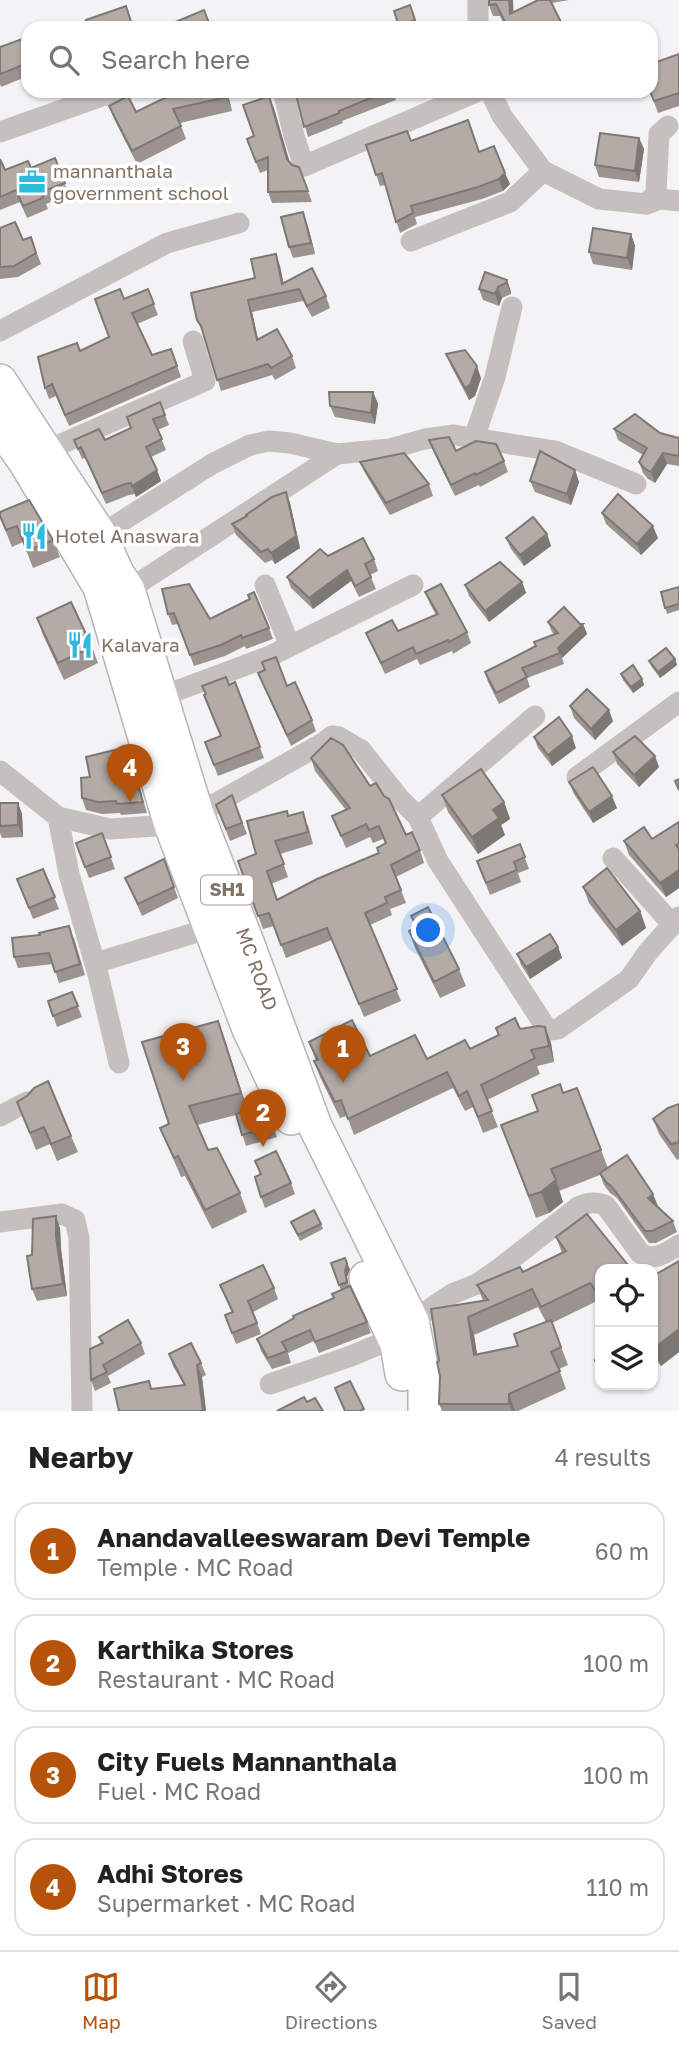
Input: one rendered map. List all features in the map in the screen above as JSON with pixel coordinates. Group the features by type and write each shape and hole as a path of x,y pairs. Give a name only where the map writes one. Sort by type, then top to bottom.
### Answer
{"main road":[{"name":"MC ROAD","path":"0,381 100,587 184,820 247,942 315,1126 425,1386 425,1411"},
{"name":"MC ROAD","path":"0,426 36,457 100,535 128,590 160,697 184,820 211,928 250,1029 403,1329 397,1344 407,1411"}],"street":[{"path":"478,0 478,21"},
{"path":"0,132 96,98"},
{"path":"285,98 304,166 462,98"},
{"path":"493,98 502,116 543,171 598,199 647,204 660,199 679,201"},
{"path":"647,204 656,192 659,134 668,126"},
{"path":"411,241 510,202 543,171"},
{"path":"0,331 167,243 239,223"},
{"path":"474,438 495,377 512,307"},
{"path":"36,457 205,381 192,341"},
{"path":"100,535 212,464 250,445 269,441 337,454 389,449 425,439 454,435 555,451 636,484"},
{"path":"128,590 337,454"},
{"path":"265,585 290,646"},
{"path":"160,697 270,656 413,585"},
{"path":"577,777 679,702"},
{"path":"418,817 535,716"},
{"path":"0,771 58,817 110,829 184,820 332,736 339,737 361,750 418,817 438,861 547,1028 558,1029 629,979 648,952 676,921 613,858"},
{"path":"58,817 69,874 95,963 119,1063"},
{"path":"95,963 211,928"},
{"path":"0,1116 27,1102"},
{"path":"271,1384 351,1356 403,1329 452,1294 477,1284 585,1203 600,1203 606,1206 645,1256 657,1257 679,1245"},
{"path":"0,1222 62,1214 75,1220 79,1238 82,1411"}],"building":[{"path":"489,0 509,0 510,14 538,0 550,0 560,21 504,21 496,4 489,5"},
{"path":"410,5 415,20 397,21 394,11"},
{"path":"126,6 131,21 86,21"},
{"path":"204,10 208,21 178,21"},
{"path":"21,40 21,66 0,74 0,47"},
{"path":"679,54 679,93 654,101 653,98 658,98 658,62"},
{"path":"129,98 136,112 165,98 222,98 173,109 181,126 132,151 109,106"},
{"path":"270,98 287,159 292,165 299,167 308,191 268,192 268,157 256,162 247,139 254,136 243,105"},
{"path":"297,98 371,98 339,113 304,127"},
{"path":"468,120 479,152 494,146 505,173 499,179 478,187 411,206 413,213 396,222 382,173 376,175 366,145 407,131 411,141"},
{"path":"600,133 639,138 635,171 595,165"},
{"path":"55,158 65,183 41,192 43,198 23,206 16,190 0,197 0,159 5,170 28,161 31,168"},
{"path":"303,212 311,243 289,247 281,217"},
{"path":"15,222 23,240 31,237 36,253 14,266 0,267 0,228"},
{"path":"593,228 631,234 627,258 589,252"},
{"path":"276,254 282,284 312,268 326,296 307,306 299,289 248,300 257,340 277,329 292,356 271,368 268,364 217,380 191,293 255,278 251,259"},
{"path":"485,272 507,280 498,287 495,294 479,289"},
{"path":"120,289 124,299 148,289 154,304 132,313 152,355 171,349 177,366 65,415 52,384 45,388 38,357 77,343 80,351 109,337 95,299"},
{"path":"465,350 477,366 470,385 465,388 446,354"},
{"path":"329,392 373,392 371,413 330,406"},
{"path":"160,402 165,415 153,419 162,439 146,447 157,470 132,486 131,483 125,484 102,493 81,447 78,449 74,440 99,429 105,440 131,428 127,417"},
{"path":"635,414 660,433 679,438 679,456 663,453 651,472 644,468 639,462 647,448 614,429"},
{"path":"449,437 456,451 476,441 496,444 504,461 451,485 429,440"},
{"path":"540,451 575,470 567,494 530,481"},
{"path":"404,453 429,484 386,503 360,462"},
{"path":"286,492 296,536 271,553 268,549 261,552 232,524 272,497"},
{"path":"618,494 653,526 637,544 602,513"},
{"path":"29,500 53,540 27,551 17,526 6,530 0,512"},
{"path":"533,517 547,534 520,555 506,538"},
{"path":"363,538 374,559 365,564 371,577 355,586 347,570 309,598 287,577 320,549 328,556"},
{"path":"500,562 522,582 485,611 465,585"},
{"path":"189,584 210,619 250,599 248,595 254,592 269,628 242,638 241,635 190,655 174,613 168,614 162,589"},
{"path":"441,584 467,632 416,654 413,647 381,663 366,633 392,620 398,631 438,614 425,592"},
{"path":"679,587 679,604 665,608 661,592"},
{"path":"71,602 92,647 58,663 37,618"},
{"path":"564,607 583,624 558,648 560,653 522,668 527,677 496,693 485,672 536,646 534,642 558,633 548,622"},
{"path":"666,648 675,659 658,672 649,661"},
{"path":"276,657 287,686 295,682 312,720 287,735 258,673 265,670 262,662"},
{"path":"633,665 642,679 631,687 621,674"},
{"path":"226,677 229,685 235,682 260,747 214,765 205,742 221,736 202,686"},
{"path":"587,689 609,710 591,729 570,706"},
{"path":"559,717 572,736 548,755 534,737"},
{"path":"635,736 655,756 634,775 613,752"},
{"path":"331,738 343,745 370,786 376,783 389,799 406,835 412,832 420,850 391,865 401,890 385,897 387,903 365,913 397,989 359,1004 327,928 281,945 269,913 258,916 238,861 256,854 247,821 287,811 288,816 303,812 308,832 275,841 284,864 267,871 277,900 317,879 379,853 377,848 386,843 379,826 369,830 366,824 341,836 332,816 350,808 311,758"},
{"path":"127,747 143,802 117,804 116,801 98,802 82,798 81,778 90,777 86,757"},
{"path":"593,767 612,796 589,812 569,782"},
{"path":"481,769 504,802 493,810 499,818 472,837 442,795"},
{"path":"232,795 242,823 226,829 216,805"},
{"path":"0,803 18,803 18,825 0,826"},
{"path":"679,822 679,844 676,845 679,849 679,870 660,883 624,841 644,827 652,839"},
{"path":"102,833 111,857 85,867 76,843"},
{"path":"520,844 525,857 514,862 517,870 486,883 477,861"},
{"path":"164,859 174,887 138,904 125,878"},
{"path":"607,868 640,911 616,930 583,887"},
{"path":"43,869 55,897 29,908 17,879"},
{"path":"428,907 459,969 434,982 409,931 417,927 411,916"},
{"path":"69,926 80,964 55,972 49,953 14,957 12,938 40,935 39,933"},
{"path":"550,934 558,947 526,967 517,954"},
{"path":"72,992 78,1006 53,1016 48,1001"},
{"path":"515,1018 520,1029 545,1027 549,1046 531,1050 535,1058 481,1085 492,1111 478,1117 467,1091 459,1096 447,1072 348,1119 341,1100 335,1102 314,1061 318,1060 309,1042 352,1020 370,1056 415,1035 427,1059 465,1040 470,1049 499,1035 496,1028"},
{"path":"218,1021 241,1093 189,1106 208,1150 217,1148 240,1193 205,1210 178,1156 174,1158 160,1128 169,1124 142,1042"},
{"path":"48,1081 71,1136 51,1144 44,1127 30,1133 17,1102"},
{"path":"560,1084 563,1093 577,1088 601,1150 551,1169 556,1180 541,1192 529,1196 501,1125 538,1111 532,1095"},
{"path":"679,1104 679,1142 671,1144 653,1119"},
{"path":"265,1105 273,1125 242,1135 236,1114"},
{"path":"276,1151 291,1183 261,1197 255,1177 261,1174 255,1161"},
{"path":"627,1155 653,1194 648,1198 673,1221 652,1231 645,1231 606,1182 600,1173"},
{"path":"314,1210 321,1224 298,1235 291,1222"},
{"path":"587,1214 627,1264 595,1264 595,1290 590,1283 541,1307 532,1289 468,1317 474,1355 518,1346 514,1334 551,1320 561,1347 551,1352 560,1371 509,1394 509,1404 439,1404 439,1361 431,1309 488,1300 477,1285 520,1267 523,1272 566,1251 556,1237"},
{"path":"56,1216 56,1237 63,1284 32,1289 27,1256 32,1255 33,1219"},
{"path":"345,1258 347,1282 339,1285 331,1263"},
{"path":"679,1261 679,1329 658,1345 658,1327 658,1273"},
{"path":"263,1265 274,1288 248,1301 257,1323 232,1333 225,1315 233,1312 220,1285"},
{"path":"350,1286 367,1322 315,1342 310,1330 282,1342 287,1351 268,1358 257,1339 294,1318 293,1316 334,1298 332,1294"},
{"path":"128,1320 141,1343 103,1365 107,1372 91,1380 90,1349 103,1343 99,1337"},
{"path":"191,1343 201,1363 197,1365 203,1411 119,1411 114,1389 149,1381 151,1389 185,1385 169,1354"},
{"path":"350,1381 364,1409 360,1411 345,1411 335,1388"},
{"path":"304,1397 307,1402 315,1398 323,1411 277,1411"}],"place":[{"name":"mannanthala government school","path":"32,182"},
{"name":"Hotel Anaswara","path":"34,536"},
{"name":"Kalavara","path":"80,645"},
{"name":"Adhi Stores","path":"130,802"},
{"name":"City Fuels Mannanthala","path":"183,1081"},
{"name":"Anandavalleeswaram Devi Temple","path":"343,1083"},
{"name":"Karthika Stores","path":"263,1147"}]}
